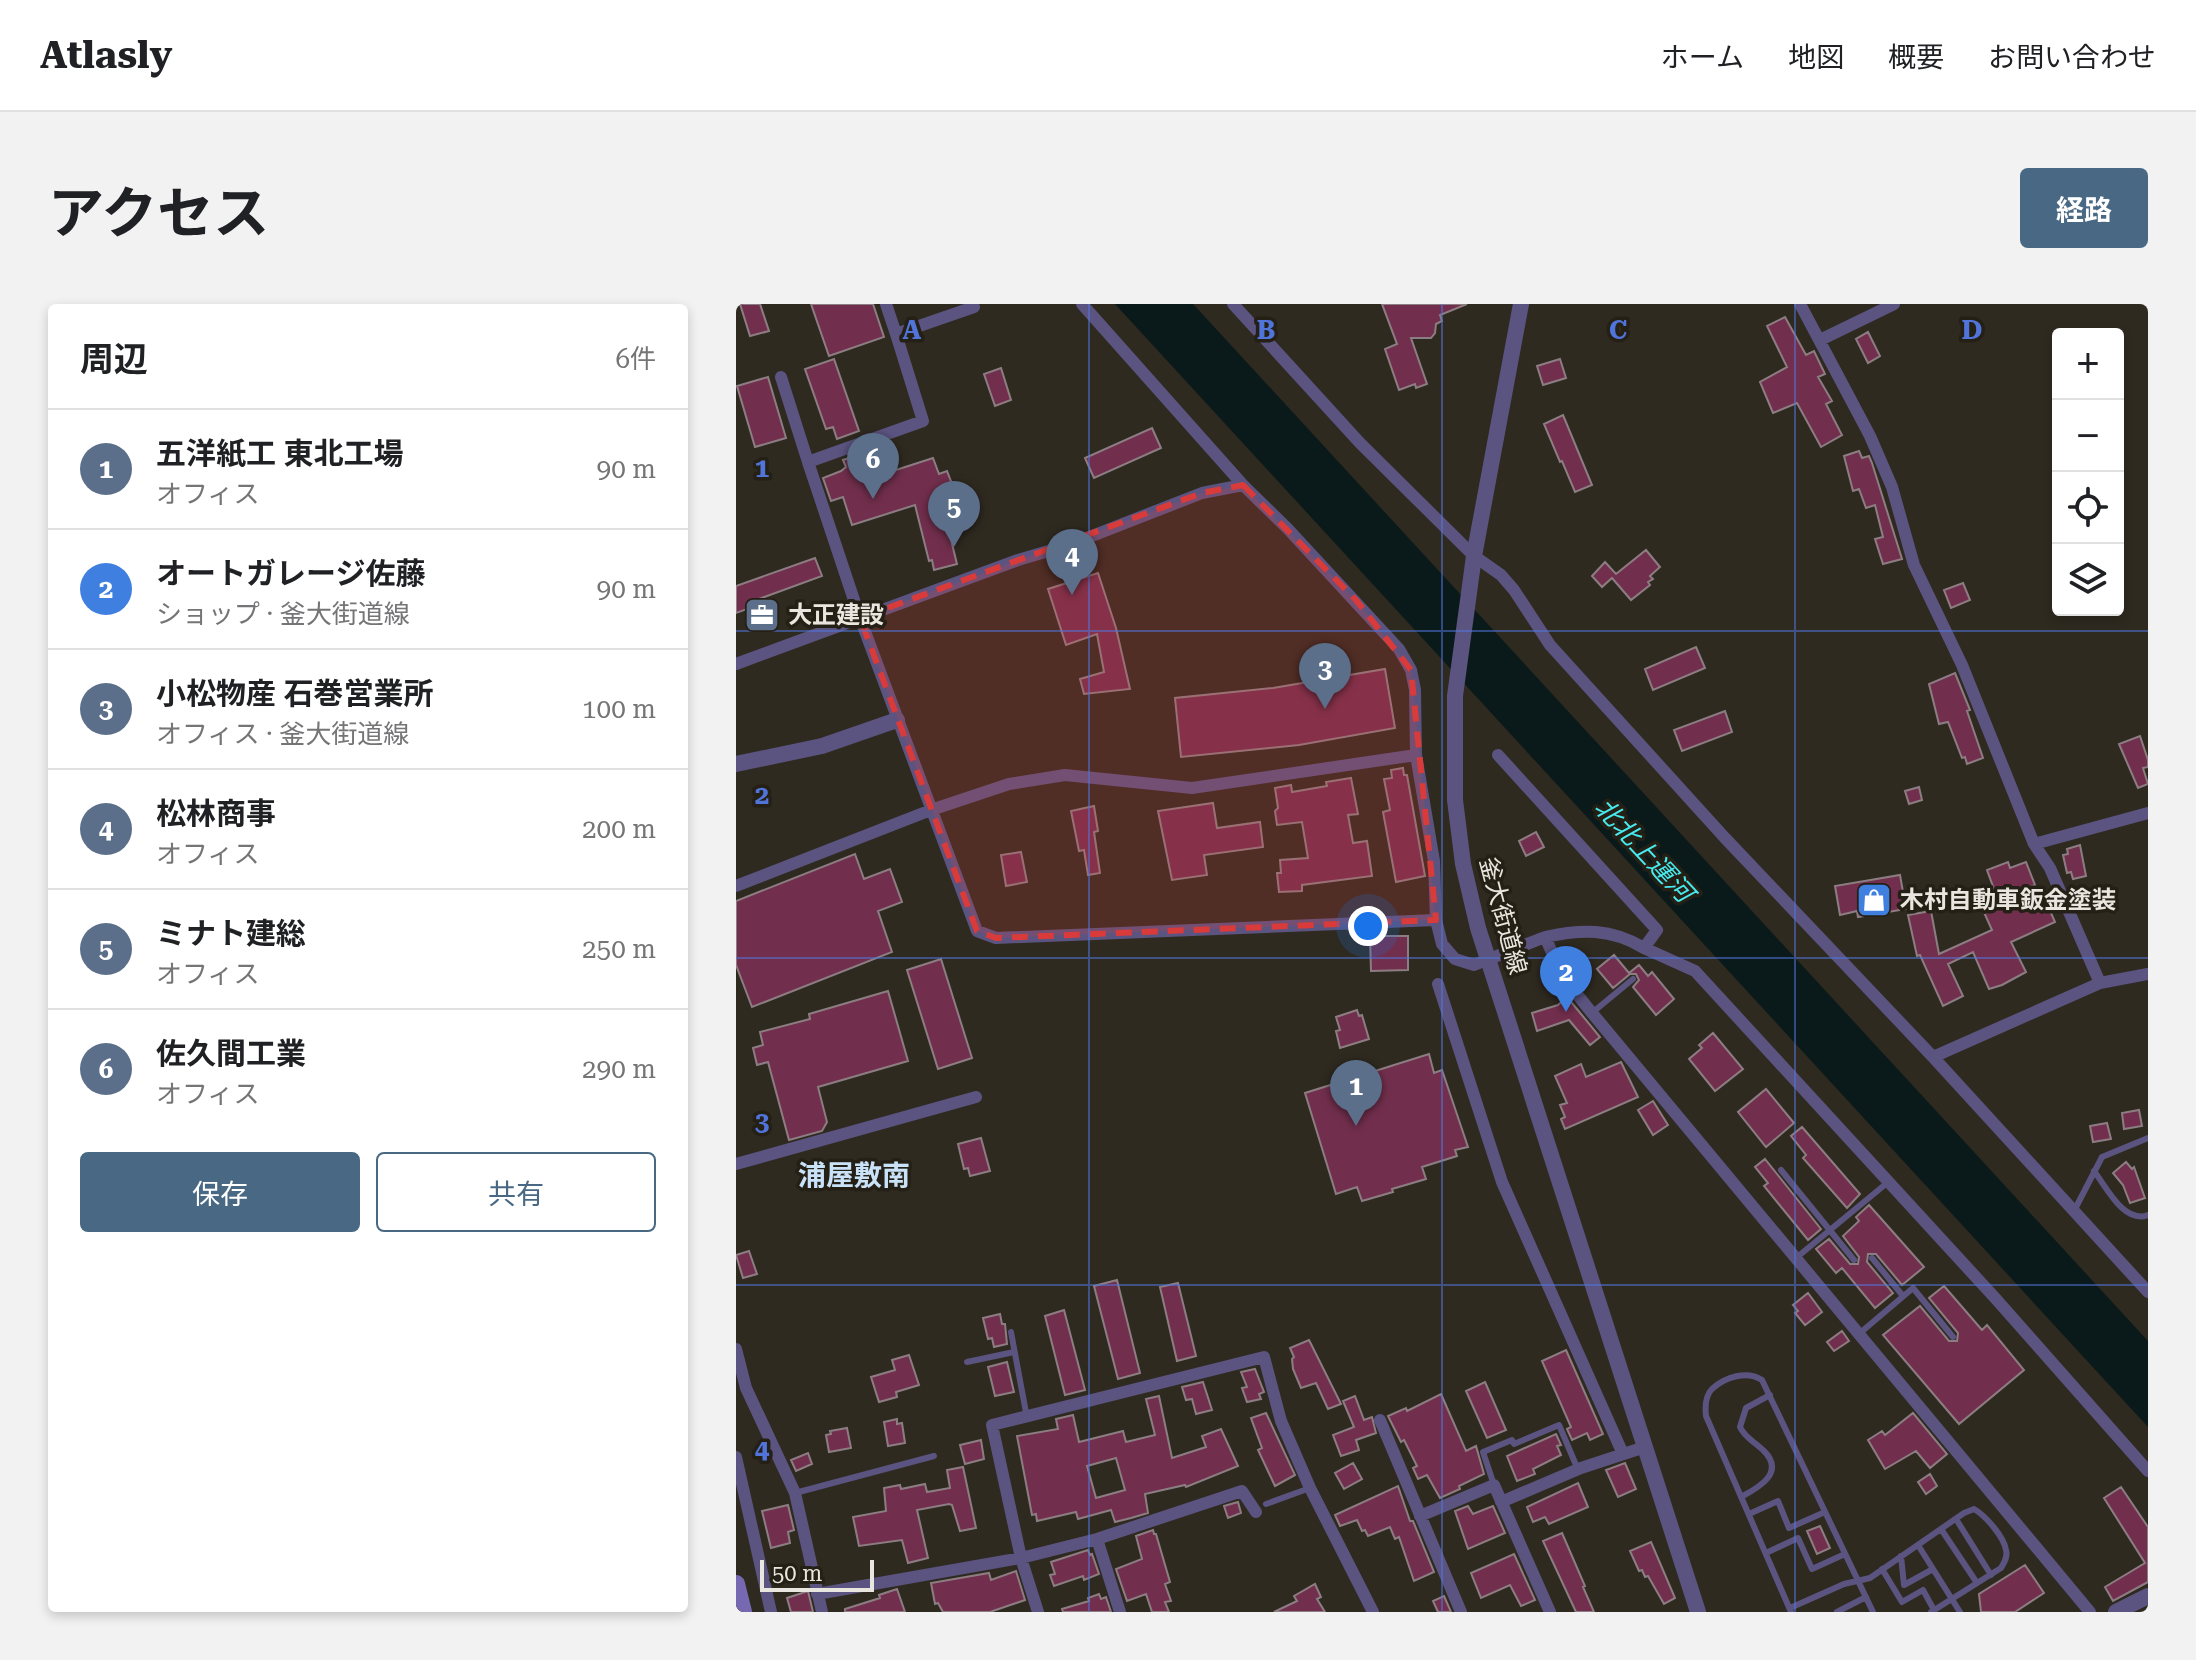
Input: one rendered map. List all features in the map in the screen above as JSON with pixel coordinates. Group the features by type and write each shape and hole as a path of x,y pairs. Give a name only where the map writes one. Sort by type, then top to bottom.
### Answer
{"main road":[{"path":"736,1584 743,1612"}],"street":[{"path":"808,462 923,421 886,304"},
{"path":"1082,304 1243,485 1399,649 1411,670 1415,690 1416,755 1434,861 1436,920 1442,944 1455,959 1474,965 1545,937 1590,931 1626,937 1695,971 1996,1299 2148,1471"},
{"path":"1233,304 1360,443 1474,556 1501,575 1550,645 1725,838 1933,1057 2148,1292"},
{"name":"釜大街道線","path":"1521,304 1474,556 1455,696 1453,747 1463,864 1489,961 1698,1612"},
{"path":"1800,304 1892,487 1914,565 1962,665 2034,844 2050,868 2100,983"},
{"path":"1820,340 1894,304"},
{"path":"896,334 974,307"},
{"path":"781,377 860,618 977,931 996,938 1436,920"},
{"path":"736,664 1018,560 1069,545 1202,493 1243,485"},
{"path":"736,764 822,746 897,720"},
{"path":"736,886 931,810 1009,784 1065,775 1192,788 1416,755"},
{"path":"1498,755 1657,930 1644,948"},
{"path":"2034,844 2148,813"},
{"path":"1545,937 1563,977 1592,1013 2090,1612"},
{"path":"1933,1057 2100,983 2148,974"},
{"path":"1438,984 1502,1182 1623,1454"},
{"path":"736,1164 976,1097"},
{"path":"736,1349 746,1388 795,1493 822,1612"},
{"path":"1038,1612 1021,1558 992,1425 1264,1357 1281,1421 1310,1488 1373,1612"},
{"path":"1380,1420 1461,1612"},
{"path":"1501,1502 1581,1468 1645,1447"},
{"path":"736,1457 771,1612"},
{"path":"1420,1516 1494,1485 1550,1612"},
{"path":"817,1594 1021,1558 1097,1539 1242,1491 1261,1508"},
{"path":"1097,1539 1120,1612"},
{"path":"2116,1612 2148,1596"}],"lane":[{"path":"1592,1013 1633,979"},
{"path":"2074,1211 2102,1157 2148,1138"},
{"path":"1781,1170 1854,1260"},
{"path":"2094,1171 2127,1214 2140,1218 2148,1215"},
{"path":"1796,1258 1887,1183"},
{"path":"1872,1258 1903,1296"},
{"path":"1858,1334 1913,1288 1953,1337"},
{"path":"1011,1332 1027,1418"},
{"path":"967,1362 1014,1352"},
{"path":"1873,1612 1866,1597 1858,1581 1825,1512 1770,1395 1762,1380 1744,1374 1711,1390 1705,1402 1706,1416 1790,1610 1844,1584 1858,1581 1870,1578 1882,1569 1956,1519 1974,1509 1983,1514 2007,1547 2001,1568 1932,1611 1923,1590 1902,1602 1882,1569"},
{"path":"1741,1497 1767,1481 1772,1472 1772,1461 1765,1451 1744,1435 1740,1427 1746,1408 1770,1395"},
{"path":"1494,1485 1483,1452 1512,1440 1514,1444 1559,1425 1576,1465 1581,1468"},
{"path":"795,1493 934,1456"},
{"path":"1261,1508 1310,1488"},
{"path":"1749,1514 1778,1501 1789,1528 1825,1512"},
{"path":"1956,1519 1991,1575"},
{"path":"1941,1529 1977,1583"},
{"path":"1766,1553 1798,1538 1812,1569 1845,1554"},
{"path":"1918,1545 1960,1612"},
{"path":"1901,1556 1904,1585 1933,1569"},
{"path":"1837,1612 1866,1597"}],"highlighted area":[{"path":"1243,485 1356,600 1411,670 1436,920 996,938 977,931 860,618 1202,493"}],"water":[{"name":"北北上運河","path":"1115,304 1193,304 2148,1341 2148,1427"}],"building":[{"path":"740,304 760,304 769,331 750,336"},
{"path":"811,304 873,304 884,337 829,356"},
{"path":"1382,304 1467,304 1440,315 1442,321 1436,324 1431,338 1411,338 1427,384 1416,388 1415,384 1399,390 1385,349 1397,344"},
{"path":"1785,317 1806,355 1814,351 1825,374 1818,377 1832,401 1826,404 1842,435 1821,447 1797,403 1773,413 1760,382 1787,367 1767,326"},
{"path":"1868,332 1880,356 1868,363 1856,339"},
{"path":"834,359 859,431 837,439 833,427 826,429 805,369"},
{"path":"1560,359 1566,378 1543,385 1537,366"},
{"path":"1001,368 1011,400 995,406 984,374"},
{"path":"768,377 786,438 755,447 737,386"},
{"path":"1563,415 1592,485 1575,492 1544,424"},
{"path":"1152,428 1161,448 1094,478 1085,458"},
{"path":"1859,451 1862,458 1869,456 1872,463 1902,559 1883,564 1875,539 1883,537 1875,505 1866,508 1859,489 1853,491 1844,456"},
{"path":"856,456 865,480 933,458 939,474 947,471 954,489 940,495 957,564 934,570 915,505 852,525 843,497 831,501 823,478 841,471 846,467 843,460"},
{"path":"1646,550 1660,567 1650,576 1653,579 1648,582 1650,585 1631,600 1612,578 1602,587 1592,576 1605,562 1616,574"},
{"path":"815,558 822,576 756,600 758,605 736,613 736,586"},
{"path":"1098,573 1116,628 1130,689 1084,694 1080,679 1104,672 1097,634 1066,645 1048,589"},
{"path":"1963,583 1970,600 1951,608 1944,590"},
{"path":"1696,647 1705,668 1653,690 1645,669"},
{"path":"1385,669 1395,728 1299,745 1181,757 1175,698 1273,688"},
{"path":"1955,673 1970,710 1967,711 1983,758 1967,764 1948,722 1939,724 1929,684"},
{"path":"1725,711 1732,732 1682,751 1674,730"},
{"path":"2140,736 2148,760 2148,767 2143,768 2148,784 2138,788 2119,744"},
{"path":"1403,768 1404,775 1407,775 1425,876 1396,882 1383,812 1390,810 1384,779 1392,778 1391,770"},
{"path":"1351,778 1358,814 1348,815 1353,843 1367,841 1372,876 1302,885 1302,891 1279,892 1277,873 1281,873 1280,860 1308,858 1302,822 1277,825 1275,788 1291,785 1292,792"},
{"path":"1919,787 1922,800 1909,804 1905,791"},
{"path":"1213,803 1217,828 1260,822 1263,847 1204,855 1207,875 1172,880 1158,811"},
{"path":"1094,806 1100,873 1088,875 1084,850 1079,851 1071,811"},
{"path":"1536,832 1544,847 1526,856 1519,841"},
{"path":"2080,845 2086,876 2073,879 2071,872 2067,873 2063,855 2068,854 2067,849"},
{"path":"1021,852 1027,882 1006,886 1001,855"},
{"path":"855,854 864,879 890,869 902,902 878,911 892,952 752,1007 736,965 736,901"},
{"path":"2008,862 2010,868 2026,862 2035,885 2030,887 2039,909 2048,906 2055,922 2011,942 2026,972 2002,985 1989,989 1973,952 1948,964 1963,996 1943,1006 1920,955 1917,956 1908,915 1931,911 1939,954 1992,930 1982,908 1998,900 1987,870"},
{"path":"1900,875 1906,909 1858,917 1857,911 1840,915 1835,886"},
{"path":"1370,936 1408,936 1408,970 1371,971"},
{"path":"1614,955 1629,973 1639,965 1648,976 1652,972 1674,999 1656,1015 1633,987 1639,980 1636,974 1630,974 1613,988 1597,969"},
{"path":"941,959 972,1058 938,1069 907,970"},
{"path":"888,991 908,1061 818,1087 827,1122 822,1131 789,1140 768,1062 757,1065 753,1048 763,1045 760,1032 810,1019 809,1014"},
{"path":"1567,997 1600,1037 1590,1045 1569,1020 1537,1031 1532,1013 1558,1005"},
{"path":"1357,1010 1359,1016 1362,1015 1369,1039 1340,1048 1336,1017"},
{"path":"1713,1033 1743,1069 1715,1091 1689,1059"},
{"path":"1429,1054 1434,1073 1442,1070 1468,1147 1455,1150 1457,1156 1422,1167 1426,1179 1392,1189 1393,1192 1362,1201 1357,1187 1336,1194 1305,1093"},
{"path":"1621,1062 1638,1097 1565,1129 1561,1119 1565,1117 1560,1105 1567,1103 1555,1076 1581,1064 1586,1077"},
{"path":"1766,1089 1794,1123 1766,1147 1738,1112"},
{"path":"1653,1101 1668,1125 1653,1135 1638,1110"},
{"path":"2139,1110 2142,1126 2124,1129 2122,1113"},
{"path":"2107,1123 2111,1139 2093,1142 2090,1126"},
{"path":"1802,1127 1860,1194 1847,1208 1803,1158 1806,1155 1791,1136"},
{"path":"981,1138 990,1171 970,1176 968,1168 964,1169 958,1144"},
{"path":"1765,1159 1821,1229 1808,1240 1764,1186 1768,1183 1755,1167"},
{"path":"2126,1162 2132,1169 2134,1167 2145,1198 2130,1203 2123,1185 2113,1173"},
{"path":"1869,1205 1924,1267 1902,1285 1876,1254 1868,1254 1867,1262 1893,1293 1875,1308 1842,1268 1836,1273 1816,1249 1829,1239 1850,1264 1858,1264 1859,1257 1843,1236 1859,1221 1856,1217"},
{"path":"749,1251 757,1274 743,1278 736,1255"},
{"path":"1117,1280 1140,1373 1118,1379 1094,1286"},
{"path":"1178,1283 1196,1356 1177,1361 1160,1287"},
{"path":"1944,1286 1982,1330 1987,1325 2024,1370 1959,1424 1883,1335 1920,1306 1949,1341 1957,1341 1958,1333 1929,1298"},
{"path":"1808,1293 1822,1312 1805,1325 1795,1313 1798,1311 1793,1305"},
{"path":"1064,1310 1085,1390 1065,1395 1045,1316"},
{"path":"1000,1314 1002,1324 1005,1324 1007,1344 994,1347 992,1338 988,1339 983,1318"},
{"path":"1842,1331 1849,1341 1834,1351 1827,1342"},
{"path":"1309,1340 1341,1404 1328,1409 1316,1383 1301,1388 1293,1369 1294,1357 1290,1348"},
{"path":"1566,1350 1603,1434 1590,1440 1587,1433 1572,1440 1567,1429 1571,1427 1542,1361"},
{"path":"909,1355 919,1385 896,1392 897,1397 879,1402 871,1377 895,1370 892,1360"},
{"path":"1007,1362 1014,1392 995,1396 988,1367"},
{"path":"1255,1369 1264,1392 1259,1394 1261,1399 1247,1402 1242,1388 1247,1387 1241,1372"},
{"path":"1203,1382 1212,1410 1196,1414 1192,1399 1186,1400 1182,1387"},
{"path":"1485,1382 1506,1430 1487,1438 1466,1391"},
{"path":"1441,1394 1466,1451 1476,1446 1484,1474 1440,1498 1427,1475 1418,1479 1413,1468 1417,1466 1388,1416 1406,1408 1407,1411"},
{"path":"1159,1396 1172,1458 1206,1447 1202,1436 1221,1429 1238,1466 1186,1487 1145,1494 1148,1513 1131,1518 1115,1522 1111,1510 1078,1519 1076,1512 1037,1521 1036,1514 1032,1515 1017,1436 1058,1429 1056,1419 1073,1415 1079,1442 1123,1431 1126,1442 1155,1435 1146,1399","holes":["1116,1458 1125,1490 1096,1498 1087,1466"]},
{"path":"1355,1396 1364,1420 1372,1417 1376,1433 1356,1440 1359,1450 1341,1456 1333,1435 1354,1427 1343,1401"},
{"path":"1266,1413 1295,1475 1275,1486 1258,1450 1262,1448 1251,1418"},
{"path":"1913,1413 1947,1454 1930,1468 1916,1451 1885,1469 1868,1440 1882,1431 1885,1435"},
{"path":"897,1419 897,1424 902,1423 905,1443 888,1446 884,1422"},
{"path":"847,1428 851,1448 829,1452 826,1435 831,1434 830,1431"},
{"path":"1556,1434 1561,1455 1533,1469 1535,1474 1517,1481 1507,1456"},
{"path":"981,1440 984,1459 965,1464 960,1445"},
{"path":"808,1453 812,1464 796,1471 791,1460"},
{"path":"1353,1463 1362,1479 1344,1489 1335,1473"},
{"path":"1625,1463 1636,1489 1618,1497 1606,1470"},
{"path":"963,1467 976,1528 960,1531 952,1505 949,1504 917,1510 928,1558 908,1563 902,1540 859,1546 853,1517 886,1511 884,1488 900,1485 901,1489 925,1484 927,1492 950,1488 947,1470"},
{"path":"1930,1474 1937,1486 1926,1494 1918,1482"},
{"path":"1578,1483 1588,1507 1549,1524 1545,1517 1533,1522 1527,1507"},
{"path":"1398,1486 1410,1521 1413,1521 1434,1572 1414,1581 1399,1537 1395,1539 1390,1527 1368,1536 1357,1520 1340,1526 1335,1515"},
{"path":"2121,1487 2148,1527 2148,1582 2113,1601 2105,1587 2145,1563 2104,1498"},
{"path":"1238,1502 1241,1513 1228,1518 1224,1506"},
{"path":"788,1505 794,1530 788,1532 790,1543 771,1548 762,1511"},
{"path":"1468,1506 1473,1514 1493,1506 1505,1533 1468,1549 1455,1511"},
{"path":"1820,1526 1830,1548 1817,1554 1807,1531"},
{"path":"1153,1530 1170,1582 1165,1584 1171,1601 1165,1602 1169,1612 1152,1612 1146,1594 1127,1601 1116,1569 1142,1559 1136,1536"},
{"path":"1562,1533 1594,1612 1576,1612 1543,1541"},
{"path":"1651,1542 1675,1598 1664,1604 1648,1576 1639,1571 1630,1551"},
{"path":"1088,1550 1099,1574 1054,1586 1050,1575 1055,1574 1051,1562"},
{"path":"1514,1554 1535,1600 1521,1606 1510,1585 1481,1598 1471,1573"},
{"path":"2025,1565 2044,1593 2015,1612 1981,1612 1979,1594"},
{"path":"1016,1571 1025,1600 990,1612 943,1612 938,1603 935,1604 931,1583 989,1573 991,1580"},
{"path":"1315,1584 1321,1597 1317,1599 1325,1612 1274,1612 1297,1601 1294,1596"},
{"path":"897,1589 905,1612 845,1612 845,1609"},
{"path":"808,1591 813,1612 791,1612 787,1598"},
{"path":"1099,1594 1101,1599 1106,1597 1111,1612 1063,1612 1062,1609 1089,1601 1088,1598"},
{"path":"1444,1596 1451,1612 1438,1612 1433,1601"}],"place":[{"name":"佐久間工業","path":"873,499"},
{"name":"ミナト建総","path":"954,547"},
{"name":"松林商事","path":"1072,595"},
{"name":"大正建設","path":"762,615"},
{"name":"小松物産 石巻営業所","path":"1325,709"},
{"name":"木村自動車鈑金塗装","path":"1874,900"},
{"name":"オートガレージ佐藤","path":"1566,1012"},
{"name":"五洋紙工 東北工場","path":"1356,1126"}],"district":[{"name":"浦屋敷南","path":"854,1175"}]}
